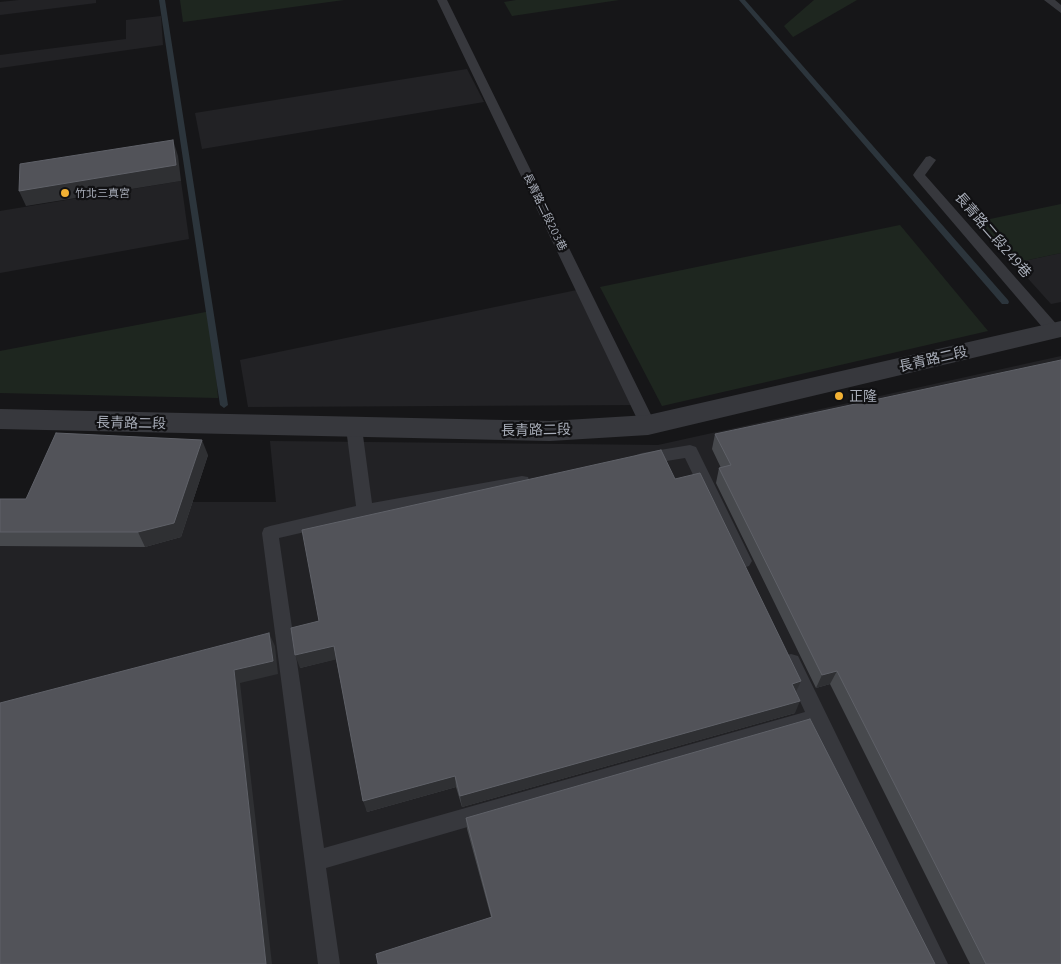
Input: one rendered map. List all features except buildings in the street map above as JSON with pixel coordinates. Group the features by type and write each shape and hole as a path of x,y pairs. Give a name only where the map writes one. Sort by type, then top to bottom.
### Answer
{"street":[{"name":"長青路二段","path":"0,420 550,431 648,425 1057,330"}],"lane":[{"name":"長青路二段203巷","path":"442,0 648,425"},
{"path":"1049,0 1061,10"},
{"name":"長青路二段249巷","path":"930,160 919,175 1057,330"},
{"path":"354,428 365,511"},
{"path":"623,463 690,451 750,575"},
{"path":"329,964 270,533 365,511 537,479"},
{"path":"784,646 937,964"},
{"path":"314,861 818,717"}],"shaded area":[{"path":"19,0 96,0 96,3 0,15 0,2"},
{"path":"180,0 344,0 183,22"},
{"path":"516,0 619,0 512,16 504,2"},
{"path":"814,0 857,0 793,37 784,26"},
{"path":"161,16 163,45 0,68 0,55 126,39 126,20"},
{"path":"467,69 484,102 202,149 195,113"},
{"path":"181,181 189,239 0,273 0,211"},
{"path":"1061,204 1061,253 1014,263 976,222"},
{"path":"900,225 988,331 662,406 600,287"},
{"path":"1061,253 1061,302 1051,304 1014,263"},
{"path":"577,290 636,405 248,407 240,360"},
{"path":"211,311 218,398 0,393 0,351"},
{"path":"1061,356 1061,964 0,964 0,502 276,502 270,441 658,445"}],"waterway":[{"path":"162,0 224,405"},
{"path":"742,0 1005,302"}],"place":[{"name":"竹北三真宮","path":"65,193"},
{"name":"正隆","path":"839,396"}]}
